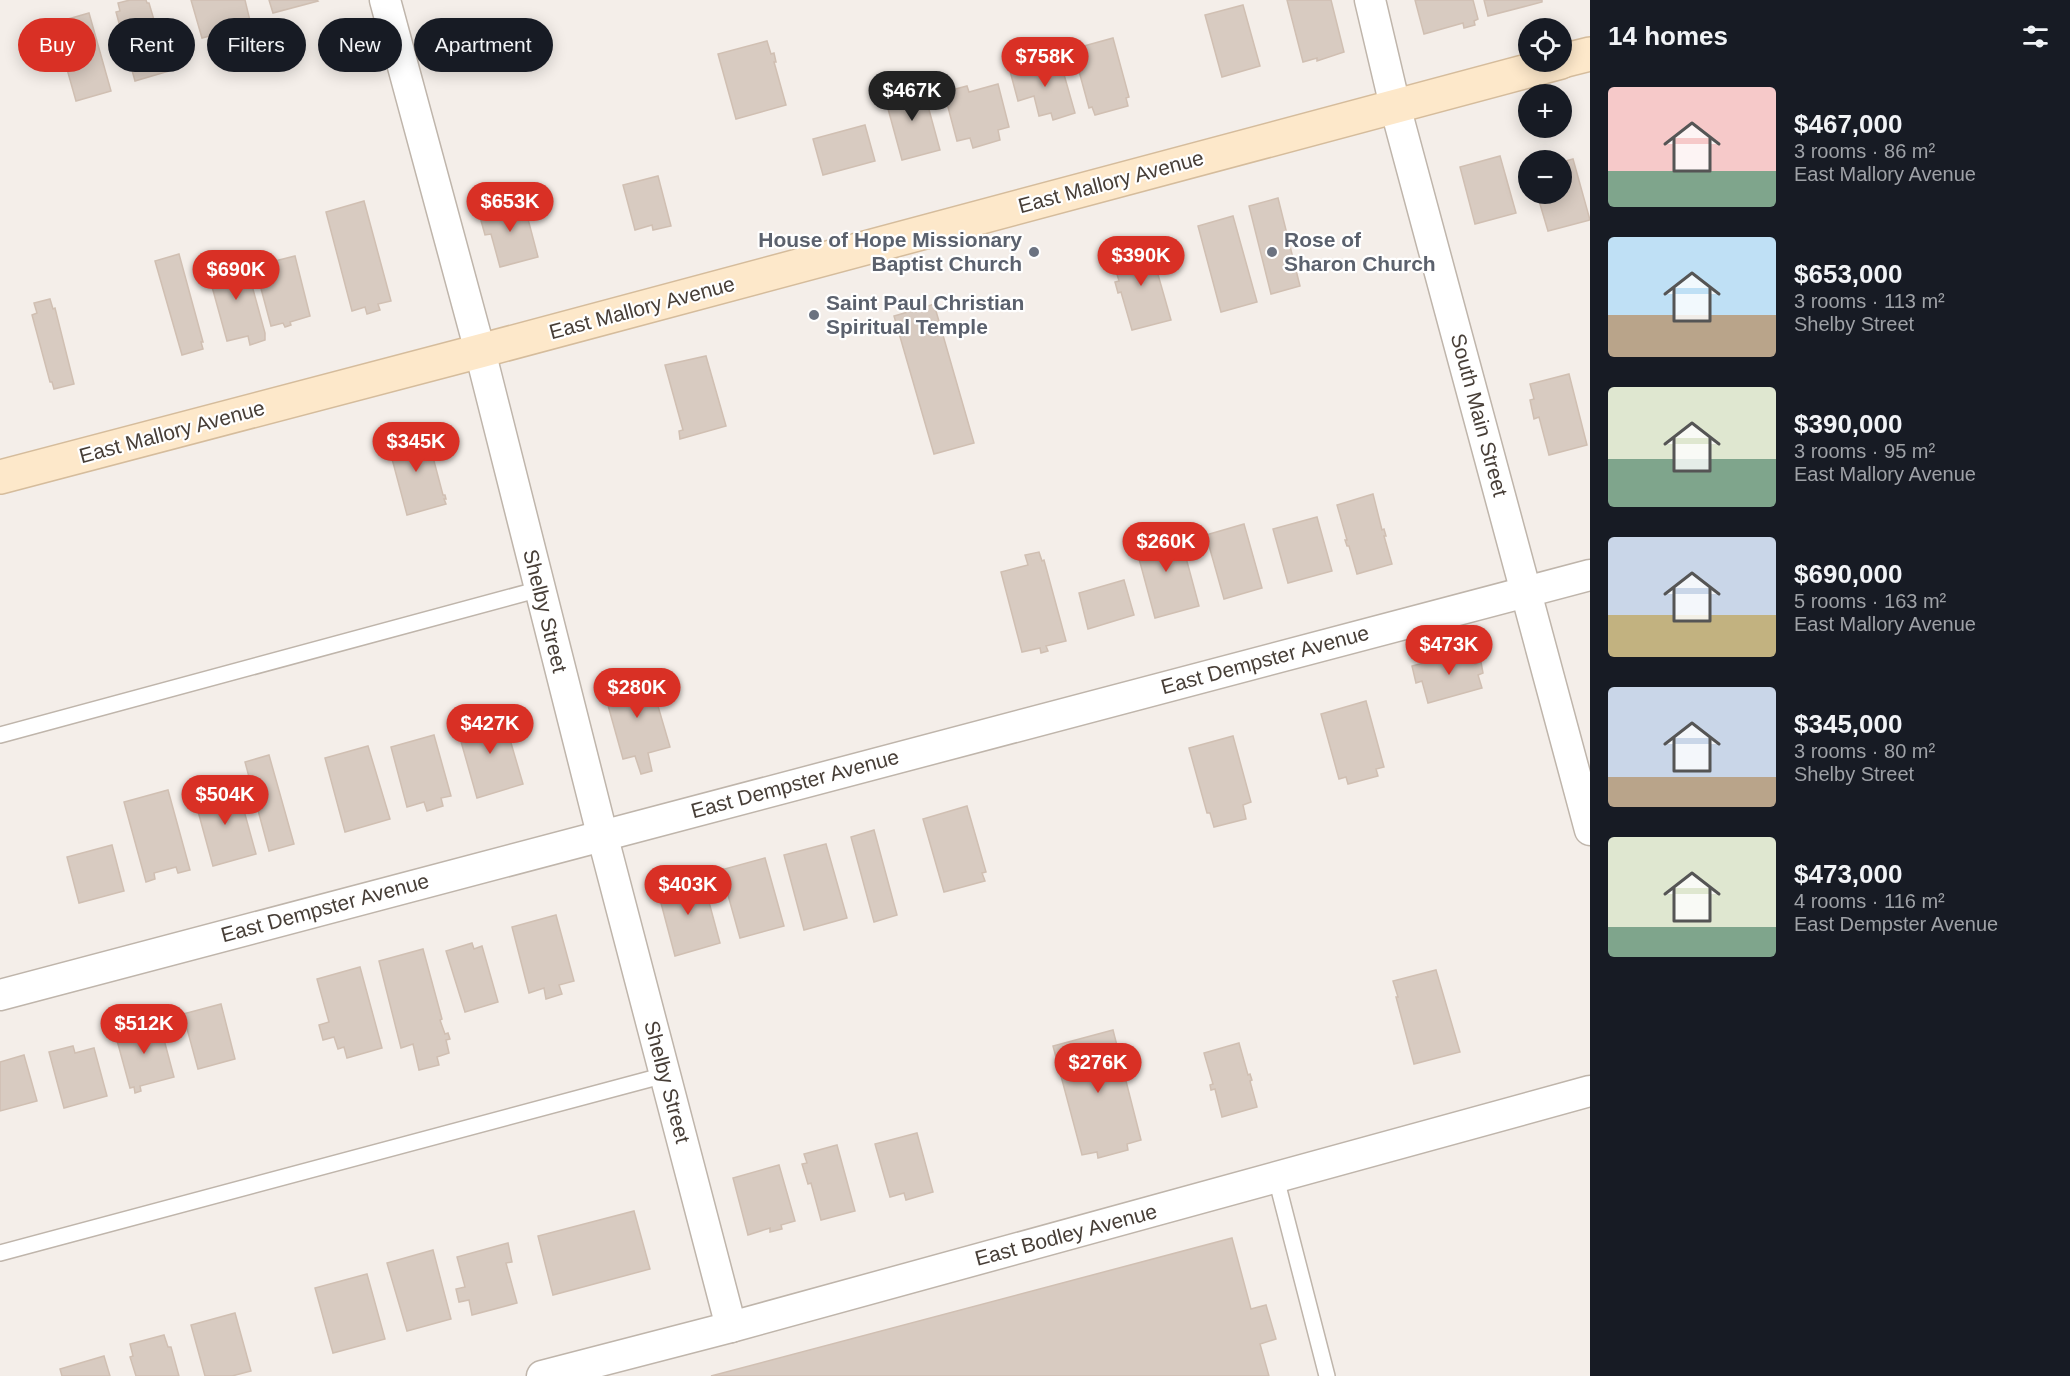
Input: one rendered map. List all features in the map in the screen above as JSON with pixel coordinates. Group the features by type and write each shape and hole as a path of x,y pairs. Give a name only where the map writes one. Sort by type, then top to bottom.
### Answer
{"main road":[{"name":"East Mallory Avenue","path":"1572,58 1590,54"},
{"name":"East Mallory Avenue","path":"0,477 1520,72"}],"street":[{"name":"Shelby Street","path":"385,0 480,351 602,834 731,1327"},
{"name":"South Main Street","path":"1370,0 1395,106 1590,830"},
{"name":"East Dempster Avenue","path":"0,995 602,834 1590,575"},
{"name":"East Bodley Avenue","path":"542,1376 731,1327 1590,1091"}],"lane":[{"path":"0,735 540,589"},
{"path":"0,1253 665,1075"},
{"path":"1276,1178 1327,1376"}],"building":[{"path":"146,0 153,18 118,18 116,12 120,11 118,3"},
{"path":"191,0 245,0 249,18 207,18 207,37 202,38"},
{"path":"269,0 317,0 318,1 273,13"},
{"path":"1287,0 1331,0 1344,52 1317,61 1317,58 1303,62"},
{"path":"1415,0 1473,0 1478,19 1474,21 1475,25 1464,28 1463,23 1424,34"},
{"path":"1484,0 1542,0 1542,2 1488,16"},
{"path":"1243,5 1260,66 1222,77 1205,15"},
{"path":"89,13 90,18 72,18"},
{"path":"96,38 111,91 76,101 68,72 96,72"},
{"path":"1113,38 1129,97 1126,98 1128,106 1095,115 1092,107 1089,108 1073,49"},
{"path":"767,41 771,54 774,53 776,62 774,62 786,105 736,119 718,54"},
{"path":"1059,57 1075,113 1053,120 1051,113 1039,116 1034,96 1018,101 1010,71"},
{"path":"133,72 166,72 135,81"},
{"path":"922,84 940,150 902,160 884,94"},
{"path":"998,84 1009,127 998,130 1000,140 973,148 970,138 957,141 944,92 967,86 969,92"},
{"path":"865,125 875,161 823,175 813,139"},
{"path":"1500,156 1516,213 1475,224 1460,167"},
{"path":"1572,159 1590,220 1548,231 1540,204 1572,204"},
{"path":"658,176 671,226 653,230 652,225 635,230 623,185"},
{"path":"1278,198 1300,286 1271,294 1249,206"},
{"path":"523,200 538,257 500,267 491,234 485,235 480,217 486,215 485,211"},
{"path":"364,201 391,301 378,304 380,310 367,314 365,307 352,311 326,212"},
{"path":"1233,216 1257,302 1221,312 1198,226"},
{"path":"1149,243 1171,320 1132,330 1121,292 1118,293 1115,282 1119,281 1111,254"},
{"path":"179,254 203,342 201,342 203,349 182,355 155,261"},
{"path":"235,256 240,274 248,271 265,333 265,340 250,345 248,336 227,341 206,265"},
{"path":"295,256 310,316 290,322 291,325 285,327 283,323 271,326 255,266"},
{"path":"50,299 53,309 55,308 74,384 54,389 50,382 32,315 37,313 34,303"},
{"path":"918,302 920,309 934,304 974,443 934,454 894,316 908,312 906,305"},
{"path":"706,356 726,426 680,439 679,431 683,430 665,365"},
{"path":"1569,374 1587,445 1549,455 1539,417 1534,419 1530,400 1534,399 1530,384"},
{"path":"426,431 446,504 407,515 387,440"},
{"path":"1373,494 1392,564 1357,574 1345,540 1347,540 1337,505"},
{"path":"1317,517 1332,571 1288,583 1273,529"},
{"path":"1244,524 1262,588 1224,599 1206,535"},
{"path":"1178,528 1199,606 1155,618 1134,540"},
{"path":"1039,552 1042,561 1044,560 1066,641 1046,646 1048,651 1041,653 1040,648 1022,652 1001,572 1028,565 1025,555"},
{"path":"1124,580 1134,615 1088,629 1079,593"},
{"path":"1472,650 1475,664 1481,662 1483,673 1478,675 1482,688 1428,703 1422,681 1416,683 1412,666"},
{"path":"648,672 670,747 648,753 652,771 641,774 635,756 623,759 604,691 617,688 615,681"},
{"path":"1366,701 1384,767 1376,769 1378,776 1348,784 1346,777 1339,779 1321,714"},
{"path":"493,712 495,721 504,719 523,784 477,798 458,731 471,727 468,719"},
{"path":"434,735 451,796 441,798 443,806 427,811 424,802 407,807 391,747"},
{"path":"1233,736 1251,802 1243,805 1246,819 1214,827 1210,813 1207,813 1189,748"},
{"path":"368,746 390,819 345,832 325,758"},
{"path":"269,755 294,844 269,851 245,762"},
{"path":"208,789 210,797 238,789 256,854 213,866 193,793"},
{"path":"168,790 190,870 178,873 176,867 154,873 155,879 146,882 124,802"},
{"path":"967,806 986,872 982,873 985,881 944,892 923,819"},
{"path":"874,830 897,915 874,922 851,837"},
{"path":"826,844 847,918 804,930 784,855"},
{"path":"112,845 124,891 79,903 67,857"},
{"path":"765,858 784,926 740,938 721,870"},
{"path":"702,876 720,943 675,956 657,888"},
{"path":"556,915 574,981 559,985 562,994 546,999 544,988 529,993 512,927"},
{"path":"472,943 474,949 482,946 498,1002 465,1012 446,951"},
{"path":"423,949 442,1019 440,1020 445,1034 448,1033 450,1039 446,1040 449,1053 437,1057 439,1065 419,1070 413,1044 401,1048 379,961"},
{"path":"360,967 382,1048 347,1058 344,1047 338,1049 334,1037 323,1040 319,1025 329,1022 317,979"},
{"path":"1436,970 1460,1052 1414,1064 1393,981"},
{"path":"221,1004 235,1059 198,1069 183,1014"},
{"path":"159,1021 174,1077 140,1086 141,1091 135,1093 134,1087 130,1088 115,1033"},
{"path":"1113,1030 1141,1140 1127,1144 1128,1150 1098,1158 1097,1152 1082,1155 1053,1046"},
{"path":"1239,1043 1248,1075 1250,1074 1252,1080 1250,1081 1257,1107 1222,1117 1215,1089 1211,1090 1210,1085 1213,1084 1204,1053"},
{"path":"73,1046 75,1053 94,1048 107,1096 64,1108 49,1052"},
{"path":"24,1055 37,1101 0,1111 0,1062"},
{"path":"917,1133 933,1192 906,1200 904,1193 890,1197 875,1144"},
{"path":"837,1145 855,1211 821,1220 811,1183 808,1184 802,1164 807,1163 804,1154"},
{"path":"779,1165 795,1221 781,1225 782,1229 770,1232 770,1228 748,1235 733,1178"},
{"path":"634,1211 650,1269 553,1295 538,1236"},
{"path":"1232,1238 1251,1309 1266,1305 1276,1339 1260,1344 1269,1376 711,1376"},
{"path":"508,1243 512,1262 506,1263 517,1303 472,1315 469,1300 459,1302 456,1289 465,1287 457,1257"},
{"path":"433,1250 451,1319 407,1331 387,1263"},
{"path":"367,1274 385,1339 333,1353 315,1288"},
{"path":"235,1313 251,1371 232,1376 205,1376 191,1325"},
{"path":"164,1335 168,1347 171,1347 179,1376 136,1376 130,1357 133,1356 130,1344"},
{"path":"104,1356 110,1376 62,1376 60,1369"}],"place":[{"name":"House of Hope Missionary Baptist Church","path":"1034,252"},
{"name":"Rose of Sharon Church","path":"1272,252"},
{"name":"Saint Paul Christian Spiritual Temple","path":"814,315"}]}
